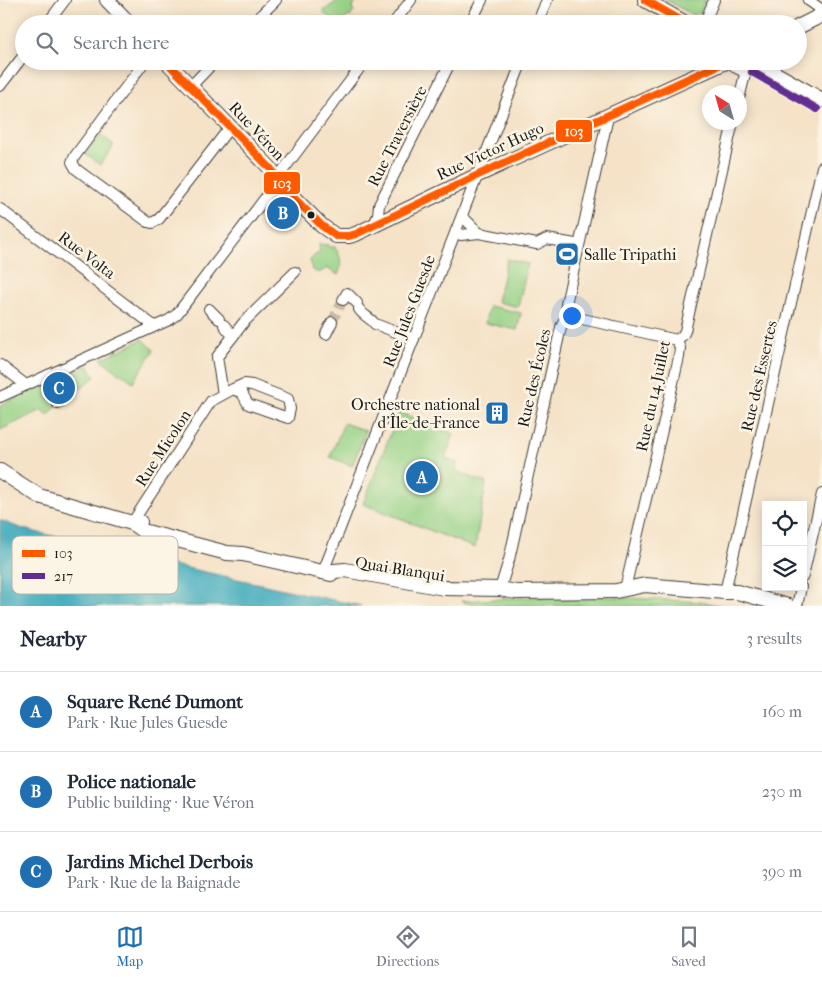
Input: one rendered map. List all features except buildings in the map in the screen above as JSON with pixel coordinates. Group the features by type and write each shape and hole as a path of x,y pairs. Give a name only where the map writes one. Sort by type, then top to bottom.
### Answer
{"main road":[{"path":"108,0 122,15"},
{"path":"646,0 672,15"},
{"path":"807,23 822,16"},
{"name":"Rue Véron","path":"175,70 270,168 322,226"},
{"name":"Rue Victor Hugo","path":"322,226 329,232 342,237 350,236 478,175 709,70"},
{"path":"764,70 822,100"},
{"name":"Quai Blanqui","path":"0,471 39,496 132,522 143,531 162,536"},
{"name":"Quai Blanqui","path":"0,479 42,503 96,517 104,515"},
{"name":"Quai Blanqui","path":"178,540 227,553 243,554 323,572 346,570 444,588 500,588 516,592 616,590 645,585 725,592 735,599 790,606"}],"street":[{"path":"54,15 65,0"},
{"path":"261,15 276,0"},
{"path":"400,15 411,0"},
{"path":"474,15 482,0"},
{"path":"541,15 547,0"},
{"path":"708,15 714,0"},
{"path":"808,0 822,10"},
{"path":"0,86 15,66"},
{"path":"138,70 72,162 76,169 148,222 152,223 159,219 230,127"},
{"path":"190,86 206,70"},
{"path":"0,397 177,314 272,189 284,169 358,70"},
{"name":"Rue Traversière","path":"374,225 378,215 379,204 446,70"},
{"name":"Rue Jules Guesde","path":"323,572 519,70"},
{"path":"744,85 750,70"},
{"name":"Rue des Écoles","path":"500,588 509,560 561,327 569,316 566,304 608,117"},
{"name":"Rue du 14 Juillet","path":"625,589 679,357 680,348 677,340 685,331 731,130"},
{"name":"Rue des Essertes","path":"725,592 822,167"},
{"name":"Rue Volta","path":"0,209 154,326"},
{"path":"466,220 479,233"},
{"path":"461,235 479,233 537,244 546,238 575,244"},
{"path":"223,394 217,357 244,322 295,272"},
{"path":"343,300 347,293 358,306 362,315 371,319 375,324 414,339"},
{"path":"210,309 233,336"},
{"path":"569,316 677,340"},
{"path":"326,334 332,322"},
{"path":"0,365 26,385"},
{"path":"48,375 58,404"},
{"path":"244,384 252,385 288,399 290,409 288,418 248,404 242,393 233,388 244,384"},
{"name":"Rue Micolon","path":"132,522 210,401 233,388"},
{"path":"807,559 822,494"},
{"path":"790,606 799,591"}],"green space":[{"path":"339,0 357,0 351,15 326,15 323,11"},
{"path":"666,0 705,0 700,13 693,15"},
{"path":"100,134 113,144 113,147 100,165 85,154"},
{"path":"319,244 325,244 333,248 334,246 340,257 341,264 338,275 327,268 319,273 312,270 310,260 320,253"},
{"path":"507,259 528,264 518,307 497,302"},
{"path":"489,306 521,313 517,330 485,323"},
{"path":"143,339 154,350 133,382 101,359"},
{"path":"88,365 95,377 58,404 48,416 42,410 0,430 0,405"},
{"path":"399,412 454,434 445,458 457,463 456,471 486,483 475,548 363,504"},
{"path":"344,423 366,431 352,466 330,457"},
{"path":"575,595 703,602 722,606 476,606 461,601"}],"water":[{"path":"0,520 32,531 55,536 12,536 12,594 178,594 178,566 361,606 0,606"}],"tunnel":[{"path":"332,322 343,300"}],"transit line":[{"name":"103","path":"645,0 671,15"},
{"name":"103","path":"175,70 270,168 289,193 322,226 336,236 356,234 478,175 707,70"},
{"name":"217","path":"752,72 817,109"}],"place":[{"name":"Police nationale","path":"283,213"},
{"name":"Salle Tripathi","path":"567,254"},
{"name":"Jardins Michel Derbois","path":"59,388"},
{"name":"Orchestre national d'Île-de-France","path":"497,413"},
{"name":"Square René Dumont","path":"422,477"}]}
